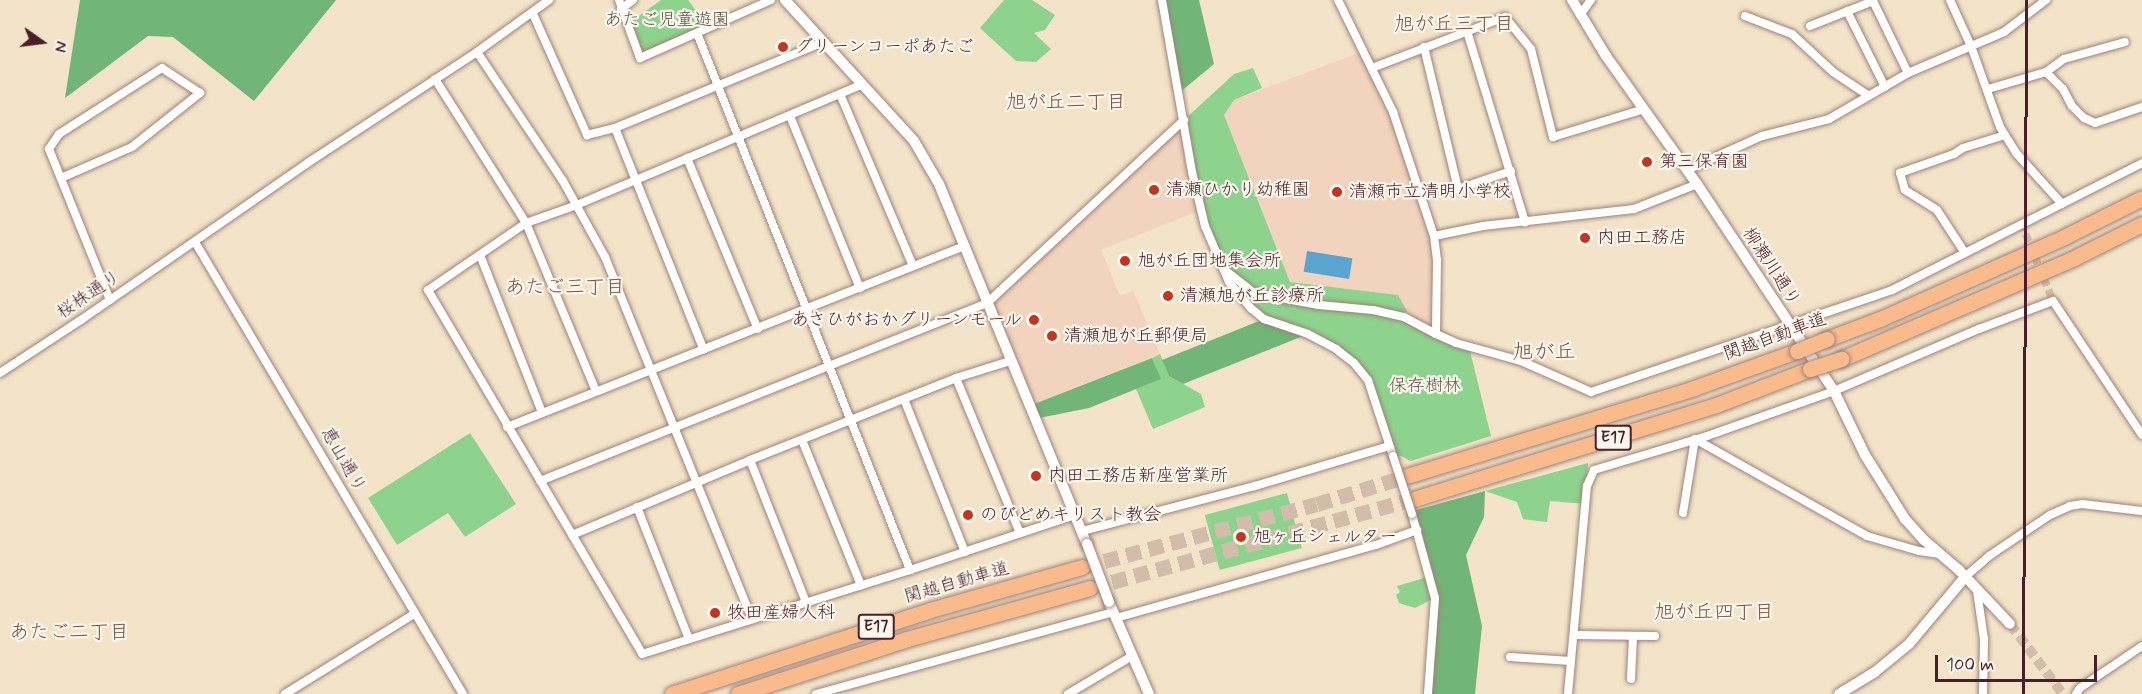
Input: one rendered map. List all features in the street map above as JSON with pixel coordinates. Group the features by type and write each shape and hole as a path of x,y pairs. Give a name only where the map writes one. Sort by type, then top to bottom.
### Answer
{"highway":[{"name":"関越自動車道","path":"1407,476 1694,388 1797,351 1880,319 2055,241 2142,198"},
{"name":"E17","path":"1414,498 1716,405 1840,359 2074,258 2142,224"},
{"name":"関越自動車道","path":"672,694 930,610 1082,567"},
{"name":"E17","path":"738,694 907,639 1090,588"}],"street":[{"name":"桜株通り","path":"0,373 533,14 549,0"},
{"path":"633,0 620,5 640,58 771,0"},
{"path":"785,0 914,141 939,184 1149,694"},
{"path":"1162,0 1192,172 1203,218 1222,268 1236,292 1264,319 1308,334 1336,349 1354,363 1368,380 1417,530 1435,598 1428,694"},
{"path":"1338,0 1393,112 1434,236 1437,260 1436,334"},
{"name":"柳瀬川通り","path":"1572,0 1834,391 1865,455 1905,519 2010,624"},
{"path":"1580,15 1591,0"},
{"path":"1950,0 1971,46 2005,135 2017,154 2062,204"},
{"path":"1687,170 1762,136 1829,119 1908,73 2004,32 2046,0"},
{"path":"1810,26 1873,1 1908,73"},
{"path":"1847,11 1885,87"},
{"path":"533,14 587,135 615,128 824,42"},
{"path":"1745,16 1792,34 1833,72 1869,96"},
{"path":"1372,68 1505,17 1531,49 1553,137 1644,109"},
{"path":"1467,31 1512,171 1525,222"},
{"path":"697,33 910,570"},
{"path":"1988,89 2046,72 2064,59 2125,42"},
{"path":"1424,47 1458,189 1512,171"},
{"path":"477,52 577,205 605,257 752,619"},
{"path":"61,178 132,147 200,93 162,68 59,134 49,149 110,300"},
{"path":"2046,72 2063,89 2072,106 2085,118 2095,123 2142,107"},
{"path":"435,79 526,223 596,391"},
{"path":"863,84 577,205 526,223 428,290 642,654 910,570 1075,515"},
{"path":"840,94 913,266"},
{"path":"790,116 860,288"},
{"path":"540,481 673,426 829,367 987,303 1184,120"},
{"path":"615,128 704,350"},
{"path":"1965,254 1937,210 1905,190 1900,173 1954,154 1963,148 2005,135"},
{"path":"687,158 758,329"},
{"path":"1222,268 1254,293 1310,304 1373,310 1404,317 1456,343 1521,361 1591,392 1892,291 2142,163"},
{"path":"1434,236 1483,226 1634,209 1696,184"},
{"name":"恵山通り","path":"195,242 463,694"},
{"path":"507,427 965,246"},
{"path":"480,255 542,412"},
{"path":"1568,694 1587,486 1594,470 1695,439 1834,391 1979,329 2053,301 2142,435"},
{"path":"572,535 852,419 956,378 1010,360"},
{"path":"956,378 1020,533"},
{"path":"904,399 964,552"},
{"path":"1683,513 1695,439"},
{"path":"1695,439 1867,536 1919,551 1941,554"},
{"path":"802,440 861,585"},
{"path":"1082,531 1239,490 1389,446"},
{"path":"750,460 806,602"},
{"path":"1839,694 1875,672 1909,644 1965,577 1989,556 2050,515 2070,506 2082,504 2142,511"},
{"path":"637,507 689,639"},
{"path":"816,694 1113,610 1376,545 1417,530"},
{"path":"1977,591 1984,639 1983,694"},
{"path":"285,694 414,614"},
{"path":"1575,635 1655,636"},
{"path":"1631,679 1633,636"},
{"path":"2076,694 2080,688 2142,646"},
{"path":"1068,694 1132,656"},
{"path":"1510,657 1571,661"}],"shaded area":[{"name":"清瀬市立清明小学校","path":"1363,51 1393,112 1434,236 1436,334 1404,317 1398,295 1290,282 1224,115 1234,100"},
{"name":"あさひがおかグリーンモール","path":"1184,120 1201,210 1101,250 1120,296 1133,291 1160,354 1029,406 988,298"}],"green space":[{"path":"80,0 336,0 254,101 173,37 148,36 65,98"},
{"name":"あたご児童遊園","path":"661,0 688,0 707,25 645,51 639,49 629,23"},
{"path":"1004,0 1032,0 1055,15 1045,30 1034,33 1051,49 1036,62 1016,61 980,28"},
{"path":"1162,0 1199,0 1214,64 1179,93"},
{"name":"保存樹林","path":"1253,68 1262,88 1234,100 1224,115 1290,282 1398,295 1407,311 1404,316 1469,347 1491,436 1411,461 1399,455 1393,456 1368,380 1336,349 1264,319 1236,292 1205,226 1184,120 1234,74"},
{"path":"1264,319 1308,334 1183,384 1169,376 1162,360"},
{"path":"1160,354 1169,376 1201,394 1205,407 1153,429 1136,389 1160,379 1152,358"},
{"path":"1152,358 1161,379 1089,408 1034,419 1029,406"},
{"path":"470,433 516,504 465,537 448,513 397,545 368,498"},
{"path":"1588,463 1586,504 1550,501 1547,522 1523,519 1517,502 1485,491"},
{"path":"1485,491 1484,517 1466,555 1482,626 1475,694 1428,694 1435,598 1412,514 1416,510"},
{"path":"1287,493 1302,548 1220,570 1205,515"},
{"path":"1431,576 1435,598 1415,608 1399,603 1396,595 1400,592 1397,586"}],"water":[{"path":"1307,251 1352,258 1349,279 1304,272"}],"tunnel":[{"path":"2021,223 2053,301"},
{"path":"1082,567 1317,504 1407,476"},
{"path":"1090,588 1414,499"},
{"path":"2010,624 2063,694"}],"railway":[{"path":"2023,694 2026,0"}],"place":[{"name":"グリーンコーポあたご","path":"783,47"},
{"name":"第三保育園","path":"1647,162"},
{"name":"清瀬ひかり幼稚園","path":"1154,190"},
{"name":"清瀬市立清明小学校","path":"1337,192"},
{"name":"内田工務店","path":"1585,238"},
{"name":"旭が丘団地集会所","path":"1125,261"},
{"name":"清瀬旭が丘診療所","path":"1168,296"},
{"name":"あさひがおかグリーンモール","path":"1034,320"},
{"name":"清瀬旭が丘郵便局","path":"1052,336"},
{"name":"内田工務店新座営業所","path":"1036,476"},
{"name":"のびどめキリスト教会","path":"968,515"},
{"name":"旭ヶ丘シェルター","path":"1241,537"},
{"name":"牧田産婦人科","path":"715,613"}],"district":[{"name":"旭が丘三丁目","path":"1454,24"},
{"name":"旭が丘二丁目","path":"1066,102"},
{"name":"あたご三丁目","path":"565,287"},
{"name":"旭が丘","path":"1544,352"},
{"name":"旭が丘四丁目","path":"1714,612"},
{"name":"あたご二丁目","path":"69,632"}]}
